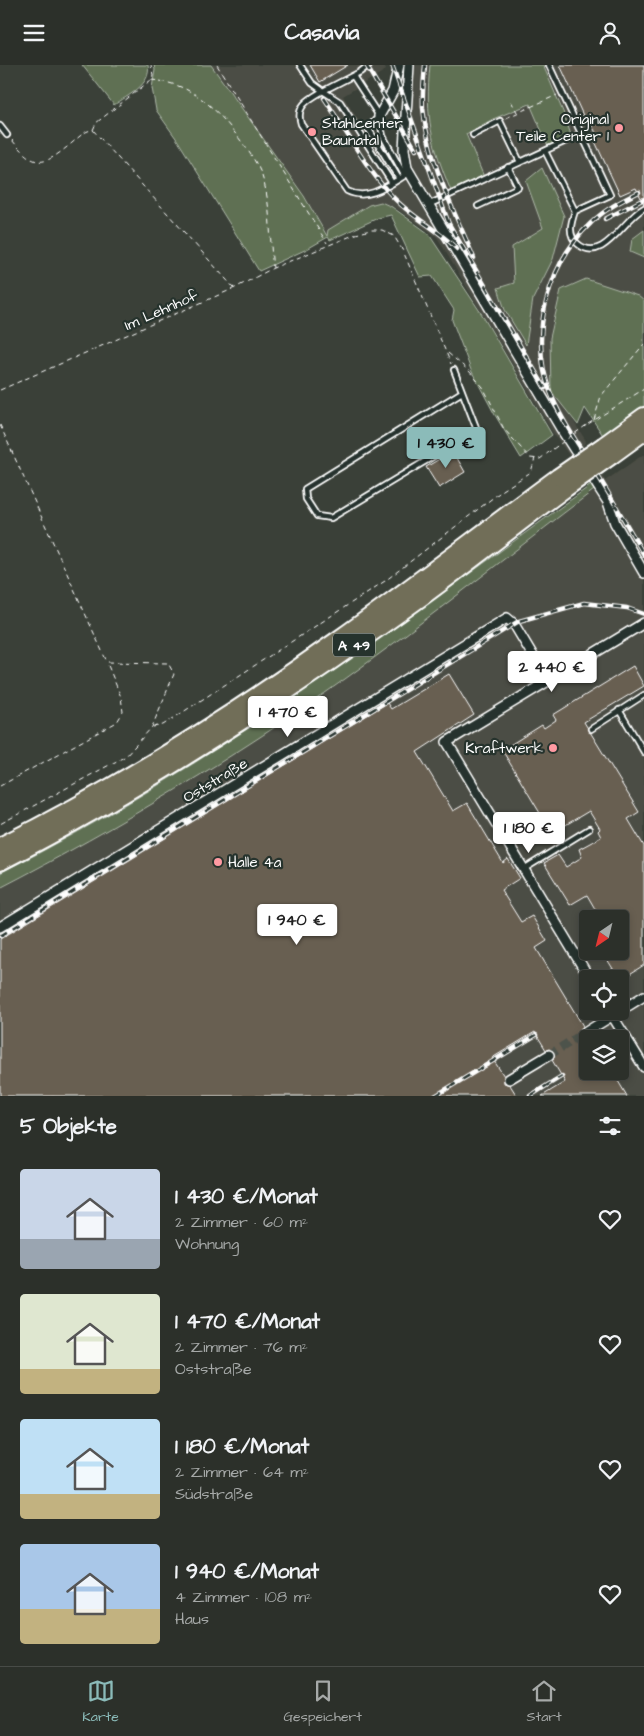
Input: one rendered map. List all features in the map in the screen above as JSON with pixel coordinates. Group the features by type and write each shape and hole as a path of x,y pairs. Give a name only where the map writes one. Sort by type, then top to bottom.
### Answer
{"highway":[{"name":"A 49","path":"0,845 44,824 155,760 251,699 607,451 644,416"},
{"name":"A 49","path":"607,451 644,432"},
{"name":"A 49","path":"0,862 133,790 260,710 422,597 562,483"}],"street":[{"path":"379,115 394,91 399,65"},
{"path":"409,65 404,149 407,174 560,427 608,502 615,523 644,573"},
{"name":"Oststraße","path":"0,927 508,618 514,624 548,681"},
{"path":"585,970 447,742 644,623"},
{"path":"629,1004 644,996"},
{"path":"589,1030 602,1020"},
{"path":"616,1020 644,1067"},
{"path":"510,1079 549,1055"}],"lane":[{"path":"300,65 312,83 340,102 392,183"},
{"path":"353,76 379,115 383,136 407,174 377,192 356,196 347,191 301,124 299,118 302,105 369,65"},
{"path":"549,65 610,195 575,211"},
{"path":"379,115 368,128 400,179"},
{"path":"473,135 500,121 520,162"},
{"path":"0,126 7,135"},
{"path":"427,206 581,134"},
{"path":"545,151 575,211 570,234 577,244 587,249 597,249 615,236 631,217 644,208"},
{"path":"478,207 518,187 508,167"},
{"path":"454,370 477,430 330,517 317,517 306,499 305,489 462,392"},
{"path":"590,729 644,695"},
{"path":"619,711 644,753"},
{"path":"524,869 589,829"}],"path":[{"path":"93,131 96,123 151,80 153,75 151,65"},
{"path":"217,65 328,244"},
{"path":"151,80 181,87 202,99 224,117 251,155 262,176 268,204 273,268"},
{"path":"500,121 562,93"},
{"path":"511,101 518,113"},
{"path":"7,135 25,156 35,162 46,161 82,134 93,131"},
{"path":"93,131 235,288"},
{"name":"Im Lehnhof","path":"0,390 235,288 273,268 328,244 370,230 382,230 394,236 403,251 447,353"},
{"path":"594,420 601,396 644,344"},
{"path":"447,353 454,370"},
{"path":"447,353 469,371 483,387 504,429 530,458 540,459 588,424 644,389"},
{"path":"0,425 107,662 121,697 123,712 117,722 0,786"},
{"path":"152,727 163,725 171,720 385,581 496,495 531,472 535,458"},
{"path":"0,824 126,755 152,727 174,674 168,663 107,662"}],"shaded area":[{"path":"211,65 384,65 386,70 343,96 391,172 402,165 400,148 405,65 644,65 644,299 559,373 556,388 565,408 586,441 583,446 605,481 644,454 644,1096 0,1096 0,888 43,866 208,769 344,680 594,490 553,433 437,237 393,206 381,202 328,237 304,195"}],"green space":[{"path":"82,65 148,65 148,72 143,84 138,89 114,105"},
{"path":"154,65 211,65 304,196 327,236 328,230 369,205 381,202 392,207 428,233 481,313 552,435 521,458 471,370 452,320 454,310 432,276 420,277 391,215 378,218 330,240 328,237 259,271 178,141 156,110 152,88"},
{"path":"430,65 543,65 571,135 548,146 530,104 493,119 466,134 484,177 451,191 434,144 431,129 428,100"},
{"path":"542,168 564,216 553,259 533,299 526,345 505,310 498,288 514,283 512,247 543,228 526,181"},
{"path":"644,230 644,258 630,252 632,239"},
{"path":"586,279 638,296 644,301 644,409 604,437 585,408 578,425 551,391 550,338 561,290"},
{"path":"591,485 594,490 408,633 304,708 219,763 133,815 0,888 0,873 78,832 230,740 376,641"}],"building":[{"path":"310,65 348,65 320,82"},
{"name":"Original Teile Center 1","path":"560,65 644,65 644,204 636,188 620,195 592,135 596,133 590,121 586,122"},
{"path":"453,451 465,472 439,488 426,467"},
{"path":"633,666 644,686 584,722 639,812 628,819 644,846 644,965 629,974 629,970 614,970 608,960 629,960 629,910 596,910 587,895 570,905 544,863 558,855 566,867 582,857 579,849 601,837 598,831 600,829 589,811 552,833 502,750 542,725 544,728 556,720 553,715"},
{"path":"449,674 474,715 417,752 453,811 467,803 503,863 508,859 520,878 501,890 521,922 532,916 547,941 536,948 583,1026 579,1030 579,1080 617,1080 627,1096 542,1096 565,1082 552,1060 555,1055 554,1051 546,1050 535,1032 492,1058 504,1076 504,1083 510,1085 517,1096 0,1096 0,939 387,703 391,709"}],"tunnel":[{"path":"549,1055 579,1036"}],"railway":[{"path":"366,65 416,150"},
{"path":"392,65 449,224 545,388"},
{"path":"425,65 423,108 430,147 443,185 474,258"},
{"path":"324,98 365,162 383,186 399,203 442,235 457,249"},
{"path":"639,192 596,218 576,240 563,259 553,280 546,303 541,349 544,372 560,413 644,555"},
{"path":"605,219 644,199"},
{"path":"0,936 519,621 584,603 627,608 644,614"},
{"path":"435,1096 536,1035"},
{"path":"530,1096 562,1076"}],"place":[{"name":"Original Teile Center 1","path":"619,128"},
{"name":"Stahlcenter Baunatal","path":"312,132"},
{"name":"Kraftwerk","path":"553,748"},
{"name":"Halle 4a","path":"218,862"}]}
